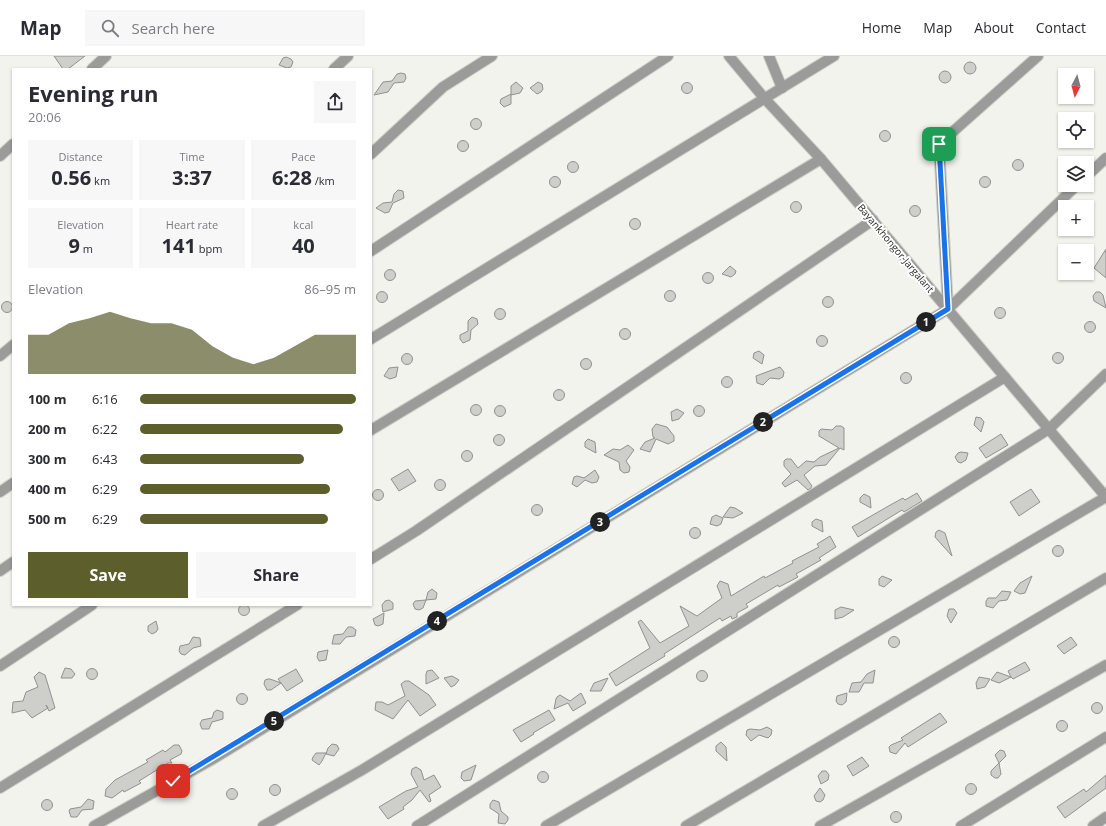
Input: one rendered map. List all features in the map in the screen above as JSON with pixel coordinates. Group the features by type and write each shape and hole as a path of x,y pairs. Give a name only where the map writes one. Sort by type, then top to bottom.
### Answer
{"street":[{"path":"93,68 106,56"},
{"path":"335,68 348,56"},
{"path":"372,153 443,87 492,56"},
{"path":"372,250 668,56"},
{"name":"Bayankhongor-Jargalant","path":"729,56 764,99 821,158 1106,497"},
{"path":"769,56 782,88"},
{"path":"372,338 834,56"},
{"path":"948,309 939,144 1038,56"},
{"path":"0,156 12,145"},
{"path":"372,429 821,158"},
{"path":"1094,169 1106,158"},
{"path":"94,826 213,759 948,309 1070,192"},
{"path":"372,558 416,531 873,220"},
{"path":"0,356 12,346"},
{"path":"417,826 1049,430 1106,374"},
{"path":"263,826 369,766 1005,377"},
{"path":"0,492 12,484"},
{"path":"546,826 1106,497"},
{"path":"0,571 12,563"},
{"path":"686,826 1106,578"},
{"path":"0,666 90,606"},
{"path":"0,788 294,606"},
{"path":"820,826 1106,665"},
{"path":"961,826 1106,737"},
{"path":"1093,826 1106,817"}],"building":[{"path":"54,56 85,56 69,68 62,68"},
{"path":"286,57 291,59 293,62 291,67 287,68 279,65 283,58"},
{"path":"968,62 972,62 976,68 972,74 968,74 964,70 964,66"},
{"path":"945,71 949,73 951,77 949,81 945,83 941,81 939,77 941,73"},
{"path":"397,74 405,74 406,78 404,82 394,83 388,92 374,95 383,82 392,81"},
{"path":"516,82 523,88 520,93 511,95 511,86"},
{"path":"538,82 542,84 543,89 537,94 530,88"},
{"path":"685,83 689,83 691,84 691,92 685,93 682,90 682,86"},
{"path":"511,94 511,104 504,107 500,103 501,99"},
{"path":"476,118 480,120 482,124 480,128 476,130 472,128 470,124 472,120"},
{"path":"883,131 887,131 889,132 889,140 883,141 880,138 880,134"},
{"path":"463,140 467,142 469,146 467,150 463,152 459,150 457,146 459,142"},
{"path":"1016,160 1020,160 1022,161 1022,169 1016,170 1013,167 1013,163"},
{"path":"571,162 575,162 577,163 577,171 571,172 568,169 568,165"},
{"path":"555,176 559,178 561,182 559,186 555,188 551,186 549,182 551,178"},
{"path":"983,177 987,177 989,178 989,186 983,187 980,184 980,180"},
{"path":"398,190 403,191 404,198 393,203 389,212 385,213 376,208 383,203 392,202 394,194"},
{"path":"794,202 798,202 800,203 800,211 794,212 791,209 791,205"},
{"path":"913,206 917,206 919,207 919,215 913,216 910,213 910,209"},
{"path":"633,219 637,219 639,220 639,228 633,229 630,226 630,222"},
{"path":"1106,249 1106,278 1094,268"},
{"path":"730,266 736,271 735,274 731,277 722,274"},
{"path":"390,269 394,271 396,275 394,279 390,281 386,279 384,275 386,271"},
{"path":"708,272 712,274 714,278 712,282 708,284 704,282 702,278 704,274"},
{"path":"382,291 386,293 388,297 386,301 382,303 378,301 376,297 378,293"},
{"path":"668,291 672,291 674,292 674,300 668,301 665,298 665,294"},
{"path":"1096,292 1100,292 1103,295 1106,308 1094,301 1093,296"},
{"path":"826,297 830,297 832,298 832,306 826,307 823,304 823,300"},
{"path":"7,301 11,303 11,311 7,313 3,311 1,307 3,303"},
{"path":"998,308 1002,308 1004,309 1004,317 998,318 995,315 995,311"},
{"path":"498,309 502,309 504,310 504,318 498,319 495,316 495,312"},
{"path":"472,317 477,319 478,324 471,330 470,340 463,343 460,339 460,335 468,331 468,321"},
{"path":"1090,321 1094,323 1096,327 1094,331 1090,333 1086,331 1084,327 1086,323"},
{"path":"623,329 627,329 629,330 629,338 623,339 620,336 620,332"},
{"path":"820,336 824,336 826,337 826,345 820,346 817,343 817,339"},
{"path":"759,351 764,355 762,364 753,358 754,353"},
{"path":"407,353 411,355 413,359 411,363 407,365 403,363 401,359 403,355"},
{"path":"1056,353 1060,353 1062,354 1062,362 1056,363 1053,360 1053,356"},
{"path":"584,359 588,359 590,360 590,368 584,369 581,366 581,362"},
{"path":"398,367 396,377 390,379 384,376 389,368"},
{"path":"780,367 784,372 783,377 779,379 770,378 763,385 757,383 756,376"},
{"path":"904,373 908,373 910,374 910,382 904,383 901,380 901,376"},
{"path":"725,377 729,377 731,378 731,386 725,387 722,384 722,380"},
{"path":"557,390 561,390 563,391 563,399 557,400 554,397 554,393"},
{"path":"476,404 480,406 482,410 480,414 476,416 472,414 470,410 472,406"},
{"path":"500,405 504,407 506,411 504,415 500,417 496,415 494,411 496,407"},
{"path":"699,405 703,407 705,411 703,415 699,417 695,415 693,411 695,407"},
{"path":"677,409 684,413 679,419 672,421 671,412"},
{"path":"976,417 981,418 984,422 981,432 974,425"},
{"path":"656,424 667,427 674,436 674,441 668,444 656,439 650,452 640,449 645,442 655,438 653,437 652,429"},
{"path":"836,426 841,426 844,428 844,450 840,448 826,465 815,466 804,475 812,486 810,489 808,490 797,480 785,487 782,483 791,474 784,466 784,461 786,459 791,459 798,468 806,461 814,462 820,457 839,448 819,436 819,431 821,429 832,430"},
{"path":"1001,434 1008,445 986,458 979,448"},
{"path":"497,435 501,435 503,436 503,444 497,445 494,442 494,438"},
{"path":"588,439 595,442 596,453 585,447 585,442"},
{"path":"628,445 634,450 626,461 630,467 629,472 624,473 620,470 619,462 604,455 613,449 620,450"},
{"path":"465,451 469,451 471,452 471,460 465,461 462,458 462,454"},
{"path":"961,452 968,453 966,460 961,463 958,462 955,457"},
{"path":"408,469 416,481 399,491 391,479"},
{"path":"595,470 599,477 597,482 592,483 585,480 577,487 572,484 574,477 577,476 584,478"},
{"path":"438,480 442,480 444,481 444,489 438,490 435,487 435,483"},
{"path":"378,489 382,491 384,495 382,499 378,501 374,499 372,495 374,491"},
{"path":"1031,489 1040,502 1019,516 1010,502"},
{"path":"917,493 922,501 904,512 902,510 858,537 852,527 903,498 905,500"},
{"path":"864,494 870,497 871,508 860,502 860,498"},
{"path":"535,505 539,505 541,506 541,514 535,515 532,512 532,508"},
{"path":"730,507 743,513 733,518 723,517"},
{"path":"716,515 723,518 721,524 717,526 710,524 712,517"},
{"path":"816,519 822,521 823,532 812,526 812,522"},
{"path":"693,528 697,528 699,529 699,537 693,538 690,535 690,531"},
{"path":"939,530 945,533 952,556 935,537 936,532"},
{"path":"830,536 836,547 819,558 821,560 796,574 798,577 779,587 778,585 746,604 748,607 737,613 737,617 732,619 731,616 722,621 720,618 664,654 665,656 616,686 609,674 650,648 638,622 641,620 660,643 689,626 680,606 697,616 722,598 717,586 720,581 728,584 731,596 764,576 765,578 793,563 792,561 819,547 817,544"},
{"path":"1056,546 1060,546 1062,547 1062,555 1056,556 1053,553 1053,549"},
{"path":"882,576 892,580 884,587 879,585 879,579"},
{"path":"1032,576 1025,593 1020,594 1014,591 1020,583"},
{"path":"432,589 437,593 436,599 426,600 428,592"},
{"path":"1002,591 1011,592 1007,600 999,601 993,608 986,606 986,601 988,598 996,598"},
{"path":"389,600 393,603 393,609 383,612 382,605 385,601"},
{"path":"426,600 423,608 419,610 415,609 413,604 415,601"},
{"path":"240,606 248,606 248,614 240,614"},
{"path":"841,607 854,610 843,617 835,619 835,610"},
{"path":"949,609 954,609 957,613 951,623 947,616"},
{"path":"384,613 383,624 378,626 375,625 373,619"},
{"path":"156,621 158,629 152,634 148,631 148,626"},
{"path":"348,627 352,627 356,630 355,636 346,637 340,644 332,644 334,635 343,634"},
{"path":"894,636 898,638 900,642 898,646 894,648 890,646 888,642 890,638"},
{"path":"193,637 200,638 201,646 193,648 185,655 181,654 179,651 180,646 189,644"},
{"path":"1071,637 1077,645 1064,654 1057,646"},
{"path":"328,650 326,660 319,661 317,657 318,652"},
{"path":"1025,662 1030,670 1013,679 1008,671"},
{"path":"65,668 71,669 75,674 72,678 61,678"},
{"path":"92,668 96,670 98,674 96,678 92,680 88,678 86,674 88,670"},
{"path":"296,669 303,681 287,691 278,679"},
{"path":"432,670 439,678 426,684 427,671"},
{"path":"702,670 706,672 708,676 706,680 702,682 698,680 696,676 698,672"},
{"path":"875,670 873,683 864,683 859,692 849,692 852,683 861,682 867,674"},
{"path":"39,672 45,675 55,708 49,711 48,708 32,718 25,710 12,713 13,702 23,701 26,692 38,687 34,677"},
{"path":"997,672 1011,677 999,683 991,680"},
{"path":"452,676 459,680 451,687 444,678"},
{"path":"979,677 990,679 985,687 977,689 976,683"},
{"path":"608,678 601,691 590,691 594,683"},
{"path":"268,679 281,683 271,690 267,690 264,684 265,680"},
{"path":"405,681 409,681 429,695 436,705 420,716 408,700 393,719 375,710 376,702 382,702 388,705 405,696 401,684"},
{"path":"242,693 246,695 248,699 246,703 242,705 238,703 236,699 238,695"},
{"path":"581,693 586,703 573,711 568,703 554,709 556,699 560,695 570,701"},
{"path":"847,693 846,702 842,705 838,704 836,701 837,696"},
{"path":"1095,703 1099,703 1101,704 1101,712 1095,713 1092,710 1092,706"},
{"path":"217,710 223,712 223,719 212,722 209,729 202,729 200,724 202,720 212,718 214,712"},
{"path":"549,710 555,720 521,742 513,730"},
{"path":"940,713 947,722 908,747 905,743 896,754 890,752 889,747 891,745 903,740 901,738"},
{"path":"1060,721 1064,721 1066,722 1066,730 1060,731 1057,728 1057,724"},
{"path":"767,727 772,730 771,735 768,738 759,735 751,741 746,735 747,730 760,730"},
{"path":"721,742 726,747 727,761 716,751 716,746"},
{"path":"332,744 337,745 339,749 334,756 326,754 328,748"},
{"path":"174,745 179,745 182,751 181,754 170,760 172,763 168,763 139,781 141,783 124,792 123,790 112,798 105,796 106,789 115,780 148,762 146,760 163,750 165,752"},
{"path":"1000,750 1004,751 1006,756 999,763 995,755"},
{"path":"316,753 326,753 319,765 312,760"},
{"path":"862,757 869,766 853,776 847,766"},
{"path":"999,763 1001,774 998,778 995,778 991,775 991,771"},
{"path":"476,765 471,780 464,781 461,778 462,772"},
{"path":"416,767 421,770 424,780 434,775 441,787 429,795 431,801 429,802 420,790 412,800 403,807 404,809 388,819 379,807 406,791 418,787 411,774 412,769"},
{"path":"822,771 826,771 829,775 828,780 821,784 818,776"},
{"path":"541,772 545,772 547,773 547,781 541,782 538,779 538,775"},
{"path":"1106,775 1106,788 1065,818 1057,807 1084,789 1086,792"},
{"path":"969,784 973,784 975,785 975,793 969,794 966,791 966,787"},
{"path":"273,785 277,785 279,786 279,794 273,795 270,792 270,788"},
{"path":"232,788 236,790 238,794 236,798 232,800 228,798 226,794 228,790"},
{"path":"820,788 825,795 823,800 820,802 816,801 814,796"},
{"path":"47,799 51,801 53,805 51,809 47,811 43,809 41,805 43,801"},
{"path":"88,799 94,801 93,809 82,810 77,817 71,817 69,811 70,809 81,807"},
{"path":"493,800 499,802 501,811 508,817 505,824 498,823 499,814 490,808 490,804"},
{"path":"894,812 898,812 900,813 900,821 894,822 891,819 891,815"}],"route":[{"path":"173,781 213,759 948,309 939,144"}]}
